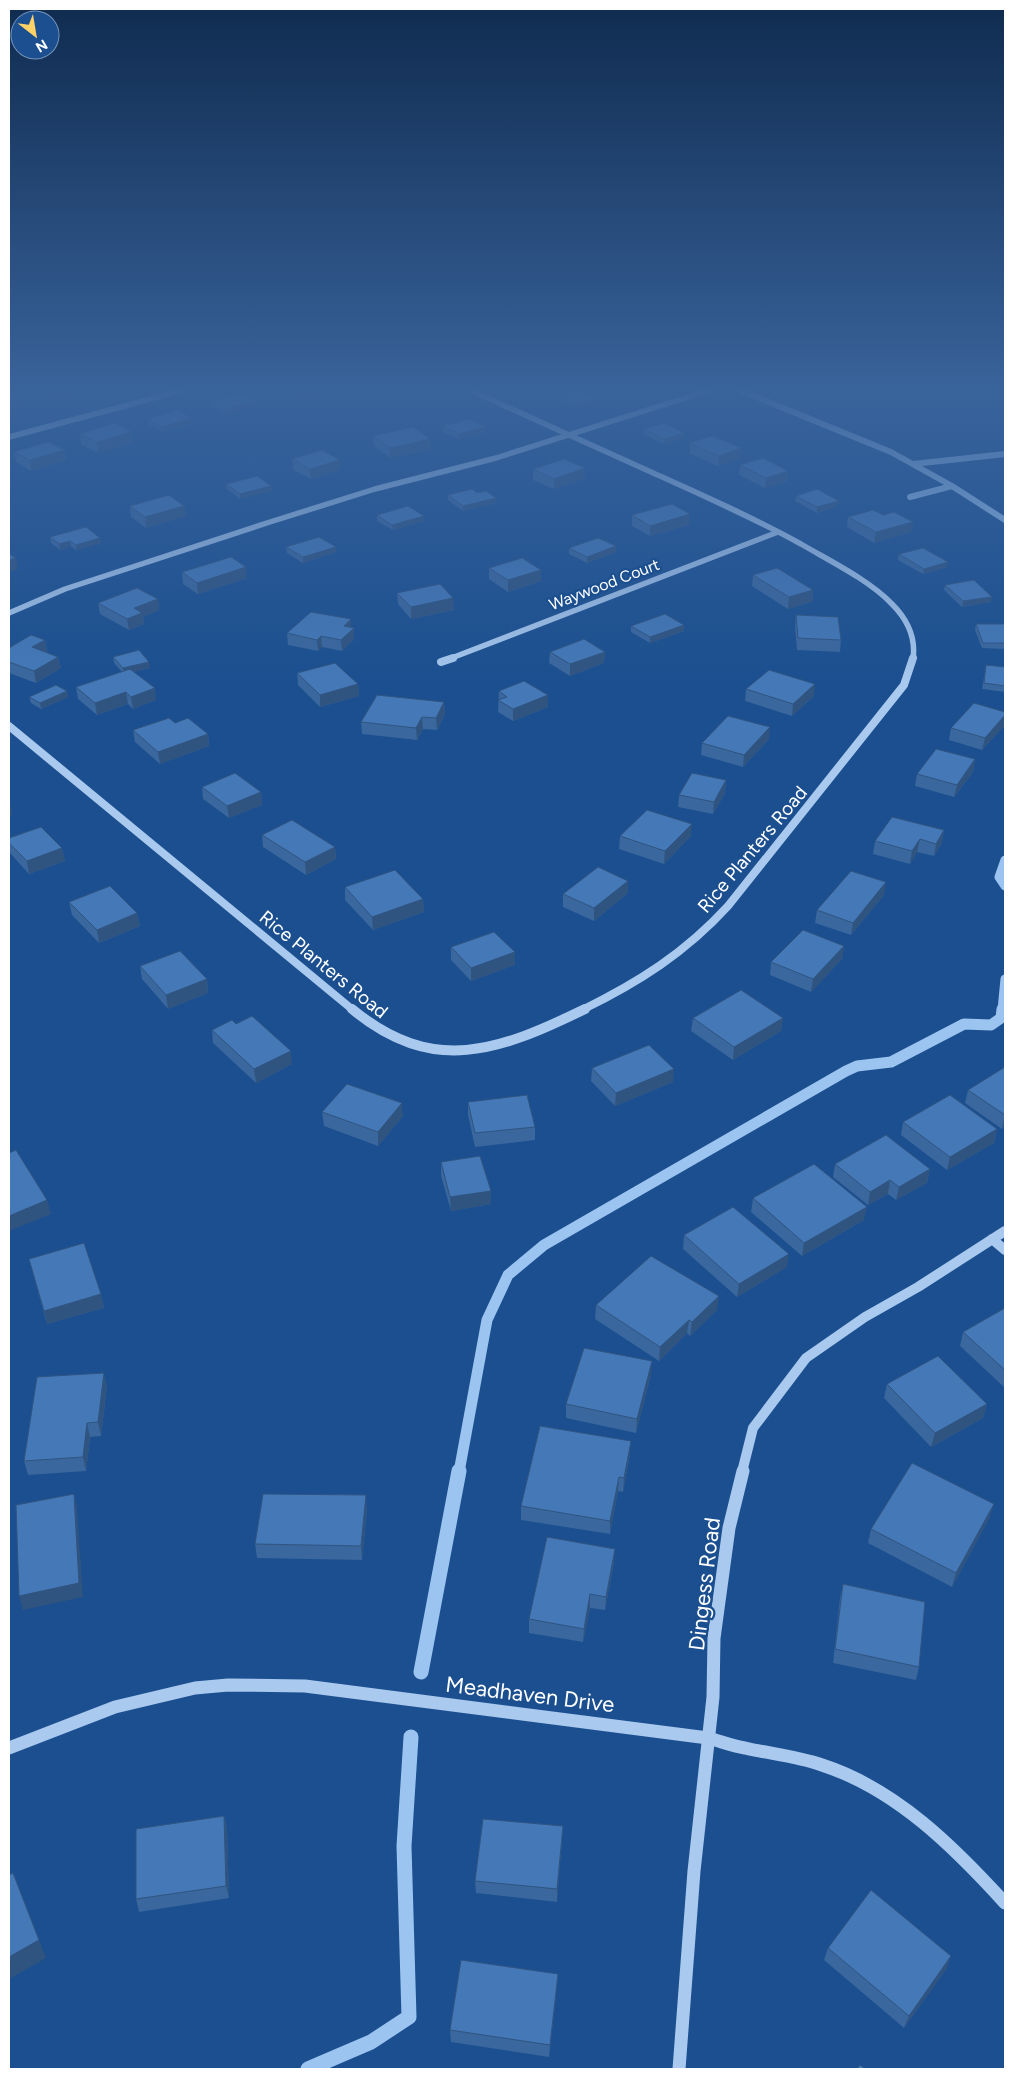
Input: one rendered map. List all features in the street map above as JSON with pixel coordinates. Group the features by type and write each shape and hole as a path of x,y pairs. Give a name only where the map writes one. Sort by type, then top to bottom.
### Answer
{"street":[{"path":"9,613 65,589 270,522 383,488"},
{"name":"Rice Planters Road","path":"9,726 371,1025 393,1038 434,1051 465,1052 492,1048 541,1030 599,1002 644,977 684,949 720,916 752,879 904,685 913,664 914,644 907,624 898,610 885,598 858,579 778,532 684,488"},
{"name":"Waywood Court","path":"440,662 778,532"},
{"name":"Dingess Road","path":"678,2069 694,1871 713,1698 714,1638 729,1528 753,1428 806,1358 865,1317 918,1287 1005,1231"},
{"path":"992,1240 1005,1250"},
{"name":"Meadhaven Drive","path":"9,1748 115,1707 194,1688 228,1686 305,1686 708,1738 745,1748 793,1756 841,1772 893,1801 940,1836 1005,1903"}],"building":[{"path":"232,488 263,488 240,494"},
{"path":"472,489 477,493 486,491 496,498 463,506 448,495"},
{"path":"817,489 839,501 817,507 796,496"},
{"path":"169,495 184,506 145,517 130,506"},
{"path":"672,504 690,514 650,526 632,515"},
{"path":"408,506 424,516 392,525 377,515"},
{"path":"873,510 883,515 894,512 913,522 876,532 848,517"},
{"path":"86,527 100,538 76,545 70,541 59,544 50,537"},
{"path":"319,537 336,547 303,557 286,547"},
{"path":"598,538 616,546 587,557 569,548"},
{"path":"923,548 948,562 924,569 899,554"},
{"path":"9,554 16,558 9,560"},
{"path":"231,557 246,567 197,583 182,572"},
{"path":"522,558 541,570 508,580 489,568"},
{"path":"777,568 813,590 789,597 753,575"},
{"path":"974,580 992,597 963,601 945,585"},
{"path":"440,584 453,598 411,607 397,593"},
{"path":"137,588 158,599 134,608 142,613 127,619 98,603"},
{"path":"311,612 351,619 344,626 354,628 341,640 321,636 317,640 287,633"},
{"path":"665,614 684,625 650,637 631,626"},
{"path":"796,615 838,617 841,640 798,638"},
{"path":"976,624 1005,624 1005,643 983,643"},
{"path":"31,635 45,640 32,647 58,657 34,671 9,662 9,648"},
{"path":"584,639 605,652 570,664 550,652"},
{"path":"139,650 149,662 123,668 113,657"},
{"path":"335,663 358,684 320,695 297,673"},
{"path":"986,665 1005,667 1005,686 984,683"},
{"path":"130,669 155,688 131,697 126,692 95,703 76,687"},
{"path":"769,670 815,684 793,704 746,689"},
{"path":"524,681 548,695 513,709 498,700 507,697 499,691"},
{"path":"56,685 67,691 40,703 29,697"},
{"path":"377,695 444,702 436,718 422,717 416,728 361,722"},
{"path":"974,703 1005,712 1005,715 985,738 951,728"},
{"path":"728,716 770,727 744,755 702,743"},
{"path":"169,718 175,723 188,718 208,734 158,752 133,730"},
{"path":"936,749 975,759 957,785 917,774"},
{"path":"235,773 261,792 227,806 202,787"},
{"path":"692,773 726,780 714,802 679,795"},
{"path":"647,810 692,824 665,851 620,836"},
{"path":"892,817 944,830 936,844 920,839 912,851 875,841"},
{"path":"292,820 335,847 305,862 262,835"},
{"path":"41,827 62,848 27,861 9,843 9,838"},
{"path":"598,867 628,881 594,908 563,894"},
{"path":"395,870 423,899 372,917 345,887"},
{"path":"851,871 886,882 853,923 817,910"},
{"path":"110,886 137,913 97,930 69,902"},
{"path":"803,930 844,946 813,979 771,962"},
{"path":"494,932 515,952 471,968 451,947"},
{"path":"180,951 207,979 166,995 140,966"},
{"path":"741,990 783,1018 734,1047 693,1018"},
{"path":"252,1016 291,1051 254,1069 212,1030 232,1020 236,1024"},
{"path":"649,1045 674,1069 616,1093 592,1068"},
{"path":"1005,1067 1005,1115 968,1090"},
{"path":"347,1084 402,1103 378,1132 322,1112"},
{"path":"527,1095 535,1127 475,1133 468,1102"},
{"path":"950,1095 997,1129 950,1157 903,1122"},
{"path":"886,1135 930,1169 899,1187 890,1180 870,1192 835,1164"},
{"path":"16,1150 47,1200 9,1216 9,1153"},
{"path":"480,1156 491,1191 450,1197 441,1162"},
{"path":"814,1164 867,1207 804,1243 753,1198"},
{"path":"733,1207 789,1254 739,1284 684,1235"},
{"path":"84,1243 101,1294 44,1311 29,1259"},
{"path":"651,1256 719,1296 692,1322 689,1320 660,1347 596,1305"},
{"path":"1005,1308 1005,1370 963,1332"},
{"path":"584,1348 652,1361 637,1419 566,1404"},
{"path":"938,1356 987,1404 935,1433 887,1384"},
{"path":"104,1373 98,1422 87,1423 83,1457 24,1461 37,1377"},
{"path":"540,1426 631,1441 624,1478 619,1477 610,1521 521,1506"},
{"path":"912,1463 994,1504 956,1573 871,1529"},
{"path":"74,1494 79,1583 19,1596 16,1505"},
{"path":"263,1494 366,1495 361,1546 255,1544"},
{"path":"547,1537 615,1549 606,1597 590,1594 584,1629 529,1619"},
{"path":"843,1584 925,1602 919,1667 835,1649"},
{"path":"224,1816 226,1886 136,1899 136,1829"},
{"path":"483,1819 563,1826 557,1889 475,1881"},
{"path":"13,1873 39,1940 9,1957 9,1875"},
{"path":"871,1890 951,1956 909,2016 828,1948"},
{"path":"461,1960 558,1974 550,2045 450,2030"},
{"path":"860,2065 865,2069 857,2069"}],"waterway":[{"path":"910,497 944,488"},
{"path":"955,488 1005,520"},
{"path":"1005,860 999,877 1005,886"},
{"path":"1002,1010 1005,979"},
{"path":"459,1472 487,1320 508,1275 544,1245 846,1071 857,1066 891,1062 964,1024 991,1025 1001,1018 1002,1009"},
{"path":"421,1672 459,1471"},
{"path":"308,2069 371,2042 409,2017 404,1846 411,1737"}]}
